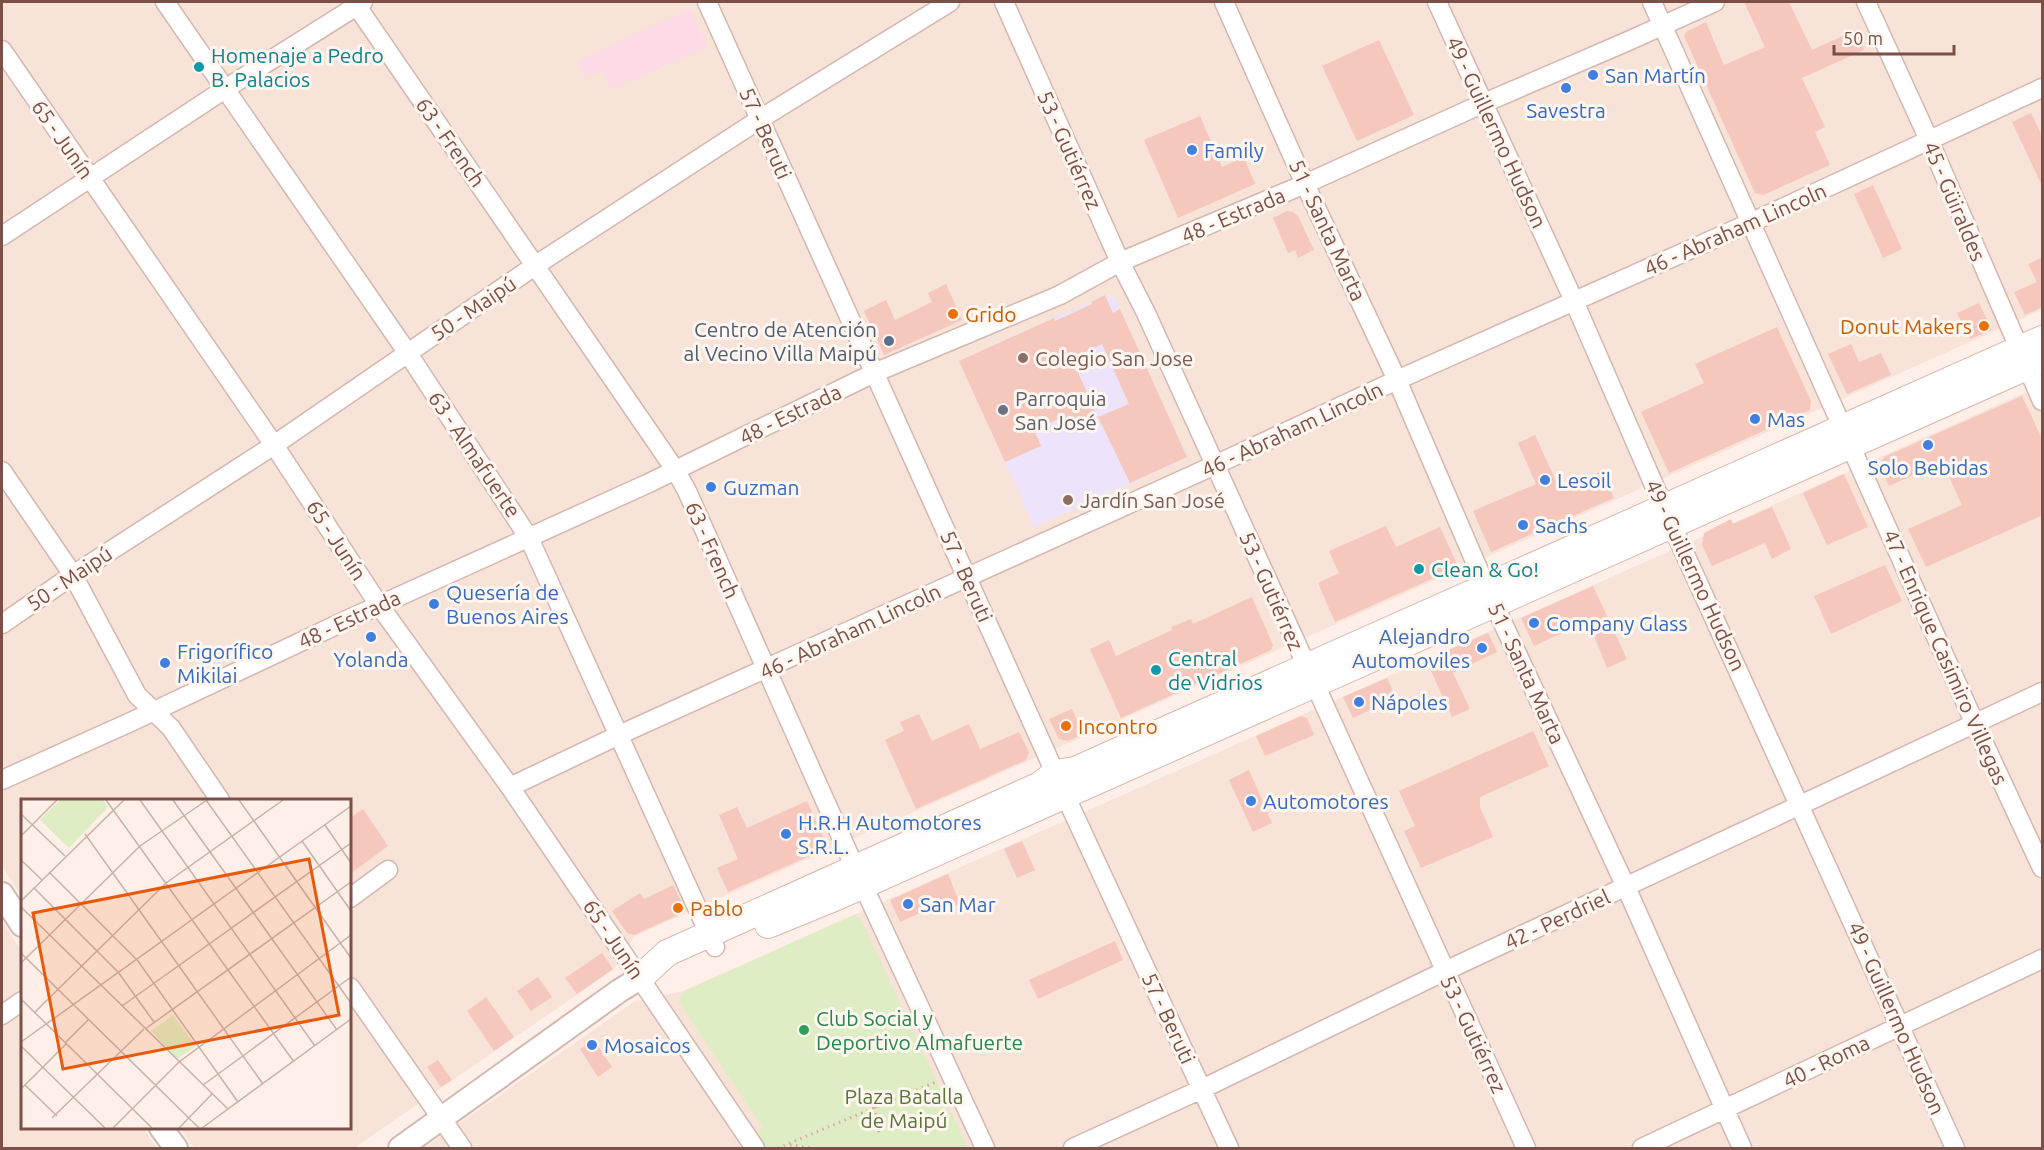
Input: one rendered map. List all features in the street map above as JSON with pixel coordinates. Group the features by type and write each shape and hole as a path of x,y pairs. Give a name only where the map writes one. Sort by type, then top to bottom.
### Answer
{"main road":[{"path":"640,978 667,953 712,940 860,876 1040,785 1060,784 1075,770 1311,675 1848,436 2029,359 2043,339"}],"street":[{"name":"63 - Almafuerte","path":"165,2 407,352 529,538 712,940"},
{"name":"57 - Beruti","path":"707,2 1060,784 1229,1149"},
{"name":"50 - Maipú","path":"2,624 73,574 274,445 536,265 760,118 950,2"},
{"name":"53 - Gutiérrez","path":"1004,2 1120,262 1146,313 1526,1149"},
{"name":"51 - Santa Marta","path":"1224,2 1305,184 1397,380 1490,595 1626,887 1742,1149"},
{"name":"49 - Guillermo Hudson","path":"1437,2 1955,1149"},
{"name":"47 - Enrique Casimiro Villegas","path":"1652,2 1975,724 2043,868"},
{"name":"48 - Estrada","path":"2,780 379,605 676,471 874,373 1060,295 1120,262 1305,184 1715,2"},
{"name":"45 - Güiraldes","path":"1866,2 2029,359 2043,401"},
{"path":"2,236 358,3"},
{"name":"63 - French","path":"358,3 676,471 687,491 766,670 985,1149"},
{"name":"65 - Junín","path":"2,50 274,445 379,605 510,787 755,1149"},
{"name":"46 - Abraham Lincoln","path":"510,787 967,576 1215,465 1397,380 1752,222 2043,88"},
{"path":"2,471 73,574 137,695 171,728 219,799"},
{"name":"42 - Perdriel","path":"1073,1149 1445,971 2043,692"},
{"path":"351,897 388,870"},
{"path":"2,894 21,923"},
{"name":"40 - Roma","path":"1642,1149 2043,959"},
{"path":"400,1149 640,978"},
{"path":"351,988 462,1149"},
{"path":"2,1015 21,1002"},
{"path":"162,1129 176,1149"}],"path":[{"path":"778,1149 951,1076"},
{"path":"875,1107 879,1133"},
{"path":"788,1144 814,1149"}],"shaded area":[{"path":"2,2 2042,2 2042,310 635,936 613,970 354,1148 194,1148 181,1129 351,1129 351,799 21,799 21,895 2,866"},
{"path":"690,9 707,47 611,89 603,71 585,78 577,61"},
{"path":"1106,295 1115,298 1186,454 1184,459 1034,527 1005,462 1041,445 994,345"},
{"path":"2042,385 2042,1148 424,1148 635,1001 683,991"},
{"path":"2,921 21,950 21,1129 144,1129 157,1148 2,1148"}],"green space":[{"name":"Club Social y Deportivo Almafuerte","path":"854,915 860,918 968,1148 766,1148 756,1132 763,1128 679,1002 683,992"}],"building":[{"path":"1744,2 1789,2 1812,50 1856,30 1864,50 1802,78 1825,127 1815,132 1830,165 1763,195 1755,193 1684,36 1686,32 1706,22 1724,65 1765,47"},
{"path":"1379,40 1414,115 1357,141 1322,66"},
{"path":"2031,113 2043,138 2043,188 2012,122"},
{"path":"1200,116 1222,167 1244,157 1255,184 1178,218 1144,140"},
{"path":"1873,185 1902,249 1883,258 1854,194"},
{"path":"1287,211 1298,216 1314,250 1298,258 1295,250 1288,253 1273,218"},
{"path":"2043,257 2043,307 2025,315 2014,292 2037,282 2028,264"},
{"path":"946,284 962,320 884,355 864,311 886,300 895,320 932,302 928,293"},
{"path":"1105,295 1113,313 1120,309 1187,457 1130,483 1098,417 1067,431 1061,418 1034,430 1041,446 1005,462 959,361 1054,318 1055,321 1092,304 1091,302","holes":["1102,344 1129,404 1098,417 1072,359"]},
{"path":"1979,303 1992,330 1970,339 1957,313"},
{"path":"1777,327 1811,401 1810,410 1669,473 1641,412 1704,383 1695,364"},
{"path":"1851,344 1859,362 1881,353 1891,375 1847,394 1828,354"},
{"path":"2022,396 2043,441 2043,515 1926,567 1908,529 1962,505 1942,462 1889,486 1880,466 1884,457"},
{"path":"1535,435 1560,490 1602,471 1614,498 1491,552 1473,511 1536,484 1518,443"},
{"path":"1844,474 1868,527 1827,545 1803,493"},
{"path":"1772,507 1791,549 1772,559 1765,543 1712,566 1702,545 1704,533 1731,519 1733,524"},
{"path":"1386,526 1396,547 1440,527 1456,562 1454,569 1335,622 1318,583 1339,573 1329,551"},
{"path":"1885,565 1902,601 1831,634 1814,596"},
{"path":"1593,586 1627,659 1607,668 1588,621 1534,646 1521,618"},
{"path":"1252,597 1273,645 1271,650 1121,718 1090,649 1109,640 1116,656 1172,630 1171,627 1191,619 1193,624"},
{"path":"1488,633 1497,652 1453,673 1470,709 1452,717 1426,660"},
{"path":"1387,678 1396,698 1353,718 1343,697"},
{"path":"1072,709 1083,734 1068,741 1059,739 1049,719"},
{"path":"919,714 932,741 969,724 980,749 1019,732 1029,752 1026,760 916,809 885,740 904,731 900,722"},
{"path":"1301,716 1307,718 1314,735 1265,756 1256,736"},
{"path":"1533,731 1549,766 1480,797 1480,807 1493,837 1421,868 1404,831 1415,826 1399,791"},
{"name":"Automotores","path":"1249,770 1272,823 1253,832 1229,780"},
{"name":"H.R.H Automotores S.R.L.","path":"807,801 825,841 821,851 728,892 717,868 738,859 719,815 737,807 747,828"},
{"path":"363,809 388,846 351,873 351,817"},
{"path":"1022,841 1035,870 1017,878 1004,849"},
{"path":"948,874 960,904 941,912 938,905 900,922 890,900"},
{"path":"673,885 684,907 680,914 634,935 627,933 612,911 640,893 644,899"},
{"path":"1115,941 1123,960 1038,999 1029,980"},
{"path":"602,953 613,969 577,994 565,978"},
{"path":"538,977 552,997 531,1011 517,991"},
{"path":"486,997 514,1037 494,1051 467,1011"},
{"path":"594,1040 612,1067 598,1077 580,1049"},
{"path":"438,1060 452,1080 441,1087 427,1067"}],"place":[{"name":"Homenaje a Pedro B. Palacios","path":"199,67"},
{"name":"San Martín","path":"1593,75"},
{"name":"Savestra","path":"1566,88"},
{"name":"Family","path":"1192,150"},
{"name":"Grido","path":"953,314"},
{"name":"Donut Makers","path":"1984,326"},
{"name":"Centro de Atención al Vecino Villa Maipú","path":"889,341"},
{"name":"Colegio San Jose","path":"1023,358"},
{"name":"Parroquia San José","path":"1003,410"},
{"name":"Mas","path":"1755,419"},
{"name":"Solo Bebidas","path":"1928,445"},
{"name":"Lesoil","path":"1545,480"},
{"name":"Guzman","path":"711,487"},
{"name":"Jardín San José","path":"1068,500"},
{"name":"Sachs","path":"1523,525"},
{"name":"Clean & Go!","path":"1419,569"},
{"name":"Quesería de Buenos Aires","path":"434,604"},
{"name":"Company Glass","path":"1534,623"},
{"name":"Yolanda","path":"371,637"},
{"name":"Alejandro Automoviles","path":"1482,648"},
{"name":"Frigorífico Mikilai","path":"165,663"},
{"name":"Central de Vidrios","path":"1156,670"},
{"name":"Nápoles","path":"1359,702"},
{"name":"Incontro","path":"1066,726"},
{"name":"Automotores","path":"1251,801"},
{"name":"H.R.H Automotores S.R.L.","path":"786,834"},
{"name":"San Mar","path":"908,904"},
{"name":"Pablo","path":"678,908"},
{"name":"Club Social y Deportivo Almafuerte","path":"804,1030"},
{"name":"Mosaicos","path":"592,1045"}],"park label":[{"name":"Plaza Batalla de Maipú","path":"904,1108"}]}
